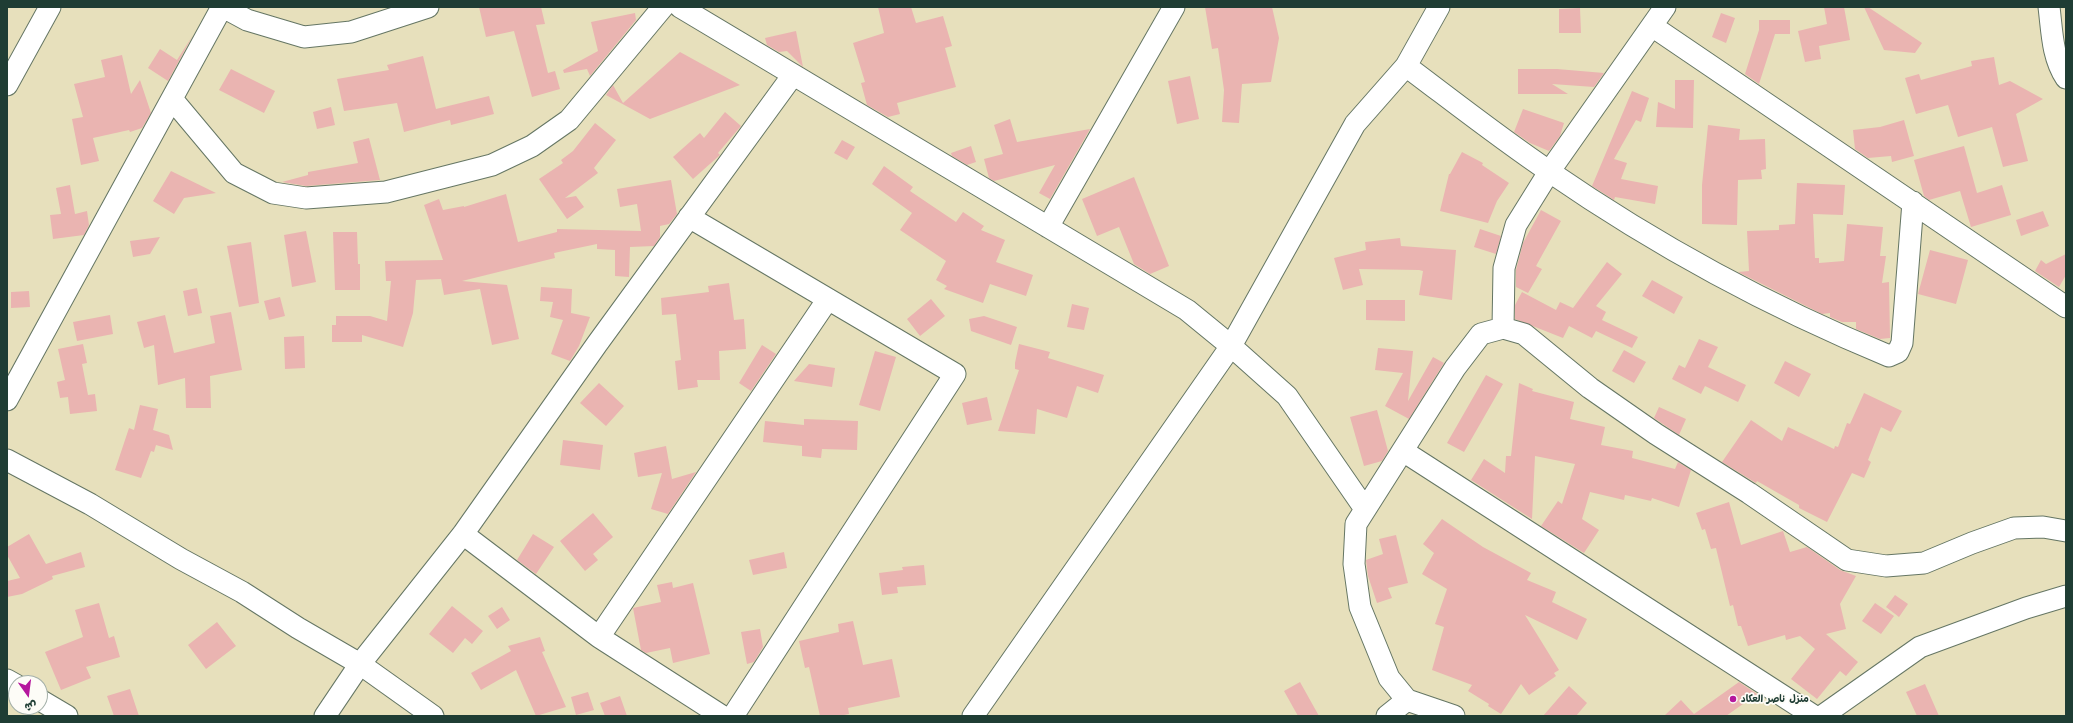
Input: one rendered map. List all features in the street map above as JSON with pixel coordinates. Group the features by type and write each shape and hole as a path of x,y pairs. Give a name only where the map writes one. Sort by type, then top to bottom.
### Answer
{"street":[{"path":"7,85 50,7"},
{"path":"7,400 223,7 247,20 304,38 351,32 428,7"},
{"path":"172,99 234,173 273,193 306,198 386,192 492,165 532,146 569,120 663,7"},
{"path":"680,7 1187,310 1231,346 1287,396 1365,510"},
{"path":"1048,227 1174,7"},
{"path":"973,716 1231,346 1355,124 1406,66 1439,7"},
{"path":"1503,328 1504,268 1516,225 1549,172 1665,7"},
{"path":"2049,7 2053,43 2061,70 2066,78"},
{"path":"1652,26 2066,307"},
{"path":"1406,66 1549,172 1632,224 1752,293 1824,329 1889,356 1898,352 1902,343 1913,202"},
{"path":"325,716 360,664 463,534 597,344 793,75"},
{"path":"689,217 955,374 733,716"},
{"path":"599,637 828,300"},
{"path":"1454,716 1407,700 1389,678 1360,608 1354,564 1354,550 1356,524 1455,368 1481,334 1503,328 1524,334 1590,388 1644,426 1749,493 1847,560 1886,566 1924,563 1972,543 2014,528 2043,527 2066,531"},
{"path":"1403,451 1814,716"},
{"path":"7,460 90,504 181,559 242,592 298,628 360,664 433,716"},
{"path":"463,534 599,637 722,716"},
{"path":"1822,716 1920,647 2026,608 2066,596"},
{"path":"1388,716 1407,700"},
{"path":"48,705 68,716"}],"building":[{"path":"479,7 541,7 545,24 536,25 548,73 555,71 560,89 532,97 514,31 486,37"},
{"path":"878,7 911,7 916,23 943,16 952,46 945,48 956,87 897,103 900,114 888,117 867,105 861,83 865,82 853,43 884,33"},
{"path":"1205,7 1272,7 1279,38 1271,82 1242,84 1239,123 1222,122 1224,90 1218,48 1212,49"},
{"path":"1824,7 1844,7 1850,40 1819,46 1821,59 1805,62 1798,31 1827,24"},
{"path":"1864,7 1868,7 1922,43 1915,53 1884,50"},
{"path":"1580,8 1581,33 1559,33 1559,9"},
{"path":"635,13 636,20 590,76 587,69 564,73 563,70 598,51 591,22"},
{"path":"1721,13 1735,18 1726,43 1712,37"},
{"path":"1759,20 1790,20 1790,34 1775,34 1759,84 1745,74 1759,30"},
{"path":"796,31 803,67 787,51 779,52 767,45 765,38"},
{"path":"193,35 168,81 148,68 160,49 177,60"},
{"path":"680,52 740,85 650,119 606,95 613,85 623,103"},
{"path":"122,55 131,94 140,80 151,113 142,128 130,132 129,130 93,138 99,161 81,165 72,119 83,117 74,84 105,77 101,60"},
{"path":"423,56 436,109 489,96 494,114 451,125 450,120 404,132 397,103 344,111 337,79 389,70 387,65"},
{"path":"1994,57 1999,85 2010,81 2043,99 2016,114 2028,161 2003,167 1992,127 1958,137 1948,105 1916,114 1905,78 1919,74 1921,80 1972,66 1971,61"},
{"path":"231,69 275,91 264,113 219,90"},
{"path":"1518,69 1557,69 1604,73 1594,87 1552,84 1568,94 1518,94"},
{"path":"1190,76 1199,119 1177,124 1168,81"},
{"path":"1675,80 1694,80 1693,128 1656,127 1658,102 1675,109"},
{"path":"1632,91 1649,98 1641,122 1636,120 1614,159 1627,163 1621,179 1658,186 1655,204 1615,197 1614,200 1592,186"},
{"path":"331,107 335,125 317,129 313,112"},
{"path":"1523,109 1564,123 1560,136 1549,151 1530,143 1514,132"},
{"path":"725,112 741,126 718,153 720,155 693,179 673,157 700,133 704,138"},
{"path":"1010,119 1017,142 1090,129 1050,199 1039,193 1055,165 994,181 989,178 984,159 1003,154 994,125"},
{"path":"1904,120 1914,156 1892,162 1891,156 1868,158 1855,149 1853,130 1880,127"},
{"path":"595,123 616,140 594,168 598,173 565,198 576,196 584,207 567,219 539,179 563,163 561,160 573,151"},
{"path":"1708,125 1740,129 1739,140 1765,139 1766,169 1761,170 1762,179 1738,180 1737,225 1702,224 1702,185"},
{"path":"369,138 380,180 306,186 282,182 308,175 308,172 358,163 353,142"},
{"path":"842,140 855,147 847,160 834,153"},
{"path":"971,146 976,162 967,165 952,156 951,153"},
{"path":"1964,146 1977,193 2002,185 2011,215 1971,227 1960,191 1929,200 1924,196 1914,160"},
{"path":"1462,152 1483,163 1482,165 1509,183 1497,201 1488,223 1440,211 1449,174"},
{"path":"884,166 913,187 910,191 956,222 963,212 984,226 981,230 1005,240 996,262 1033,275 1026,296 990,284 983,303 944,289 947,286 936,280 946,261 900,230 912,213 872,184"},
{"path":"171,171 216,193 184,198 174,214 153,201"},
{"path":"1134,177 1169,266 1150,274 1134,264 1119,227 1097,236 1082,199"},
{"path":"671,180 677,214 669,224 660,226 660,237 654,246 630,247 629,277 615,276 615,250 597,249 597,244 554,253 555,258 462,281 507,285 519,339 492,345 480,289 444,295 441,279 416,280 413,313 403,347 362,335 362,342 332,342 332,325 336,325 336,316 370,316 387,321 391,281 386,281 385,261 443,260 424,205 439,199 443,210 464,207 506,194 518,242 557,232 557,229 641,231 637,204 620,207 617,189"},
{"path":"1797,183 1845,185 1843,215 1813,214 1815,258 1819,258 1819,263 1844,261 1847,224 1883,227 1880,256 1886,256 1882,283 1889,282 1890,338 1880,339 1856,329 1856,322 1842,322 1830,317 1830,313 1822,314 1738,272 1749,271 1747,231 1779,230 1779,225 1795,224"},
{"path":"70,185 75,214 87,211 89,225 84,235 53,239 50,215 61,214 56,188"},
{"path":"1541,210 1561,221 1536,266 1542,269 1528,293 1516,287 1516,270 1523,243"},
{"path":"2043,211 2049,226 2021,236 2016,220"},
{"path":"1480,229 1501,236 1496,254 1474,247"},
{"path":"306,231 316,282 292,287 284,235"},
{"path":"333,232 357,232 358,264 360,264 360,290 335,290"},
{"path":"160,237 150,254 133,257 130,241"},
{"path":"1400,238 1401,246 1456,250 1452,300 1419,295 1423,271 1419,270 1359,269 1363,285 1343,290 1334,258 1366,250 1365,242"},
{"path":"251,242 259,303 239,307 227,246"},
{"path":"1930,250 1968,260 1956,304 1918,294"},
{"path":"2066,254 2066,275 2059,287 2035,271 2041,260 2046,264"},
{"path":"1607,262 1622,274 1596,306 1606,312 1602,320 1638,337 1632,348 1596,331 1592,338 1569,326 1563,338 1515,319 1515,305 1522,292 1556,310 1560,302 1573,308"},
{"path":"1652,280 1683,297 1674,314 1642,296"},
{"path":"729,283 734,320 744,319 746,349 719,351 720,380 697,380 698,387 678,390 675,361 681,360 676,314 662,315 661,298 709,292 708,286"},
{"path":"541,287 572,289 571,313 590,317 579,346 570,361 551,354 563,320 550,317 553,302 540,301"},
{"path":"197,288 202,313 188,316 183,291"},
{"path":"29,291 30,307 11,308 11,292"},
{"path":"280,297 285,316 269,320 264,301"},
{"path":"931,299 945,316 920,336 907,319"},
{"path":"1366,300 1405,300 1405,321 1366,320"},
{"path":"1072,304 1089,308 1084,330 1067,327"},
{"path":"231,312 242,370 210,376 211,408 186,408 185,378 158,385 154,345 144,348 137,322 165,315 174,353 215,343 210,316"},
{"path":"110,315 113,334 77,341 73,322"},
{"path":"984,316 1017,327 1011,345 971,331 969,319"},
{"path":"304,336 305,368 285,369 284,337"},
{"path":"1699,339 1718,347 1708,367 1746,385 1738,402 1705,386 1701,394 1672,379 1679,365 1685,368"},
{"path":"83,344 87,363 82,364 88,395 95,394 97,411 70,414 68,397 60,398 57,382 65,380 58,349"},
{"path":"1019,344 1050,352 1048,358 1104,375 1098,393 1077,386 1067,418 1037,409 1035,434 998,431 1019,370 1015,369 1015,363"},
{"path":"762,345 776,354 751,391 739,383"},
{"path":"1378,348 1413,351 1408,401 1433,357 1444,363 1409,419 1385,406 1403,373 1375,370"},
{"path":"1624,350 1646,362 1634,383 1612,371"},
{"path":"875,351 896,357 880,411 859,405"},
{"path":"1785,361 1811,374 1799,397 1774,383"},
{"path":"809,364 835,368 832,387 794,381"},
{"path":"1486,375 1503,384 1464,452 1447,443"},
{"path":"599,383 624,406 606,426 580,403"},
{"path":"1519,383 1533,389 1532,391 1574,402 1570,419 1605,427 1601,445 1633,451 1632,458 1675,469 1678,462 1691,470 1679,507 1652,498 1651,501 1625,495 1624,500 1590,492 1582,519 1599,530 1584,553 1541,526 1558,501 1562,504 1575,464 1535,456 1532,519 1471,480 1484,459 1505,473 1506,456 1511,456"},
{"path":"1864,393 1902,411 1891,432 1881,427 1868,460 1871,462 1864,478 1852,473 1827,522 1799,508 1799,505 1757,481 1756,483 1722,462 1751,420 1782,441 1788,427 1834,449 1835,446 1838,447 1847,423 1850,424"},
{"path":"987,397 992,420 967,425 962,403"},
{"path":"140,405 158,409 153,430 169,435 173,450 156,445 154,452 151,451 141,478 115,470 129,428 134,430"},
{"path":"1659,407 1686,419 1679,435 1654,418"},
{"path":"1377,410 1388,451 1382,461 1364,466 1350,417"},
{"path":"804,419 858,421 857,450 822,449 821,458 802,456 802,446 763,442 765,421 804,425"},
{"path":"563,440 603,445 600,470 560,465"},
{"path":"666,446 672,479 696,472 668,514 651,509 662,473 638,477 634,453"},
{"path":"1729,502 1741,545 1783,531 1790,552 1807,547 1840,570 1856,576 1840,604 1846,629 1826,634 1858,662 1846,676 1840,671 1817,699 1791,679 1815,649 1800,636 1786,640 1785,635 1748,646 1741,626 1738,626 1733,605 1730,606 1716,548 1711,549 1705,529 1702,530 1696,513"},
{"path":"593,513 613,537 593,554 598,560 585,571 560,541"},
{"path":"1442,519 1483,547 1531,573 1527,580 1556,592 1552,602 1587,619 1577,640 1525,615 1559,670 1554,673 1556,676 1529,695 1521,684 1501,714 1488,706 1489,704 1468,691 1472,685 1432,670 1444,627 1435,624 1447,589 1422,574 1434,553 1423,544"},
{"path":"29,534 46,564 81,552 85,567 52,576 53,579 22,594 7,597 7,581 20,578 7,555 7,547"},
{"path":"533,534 554,547 536,574 517,560"},
{"path":"1396,535 1408,583 1388,588 1392,598 1377,603 1368,576 1366,560 1383,554 1379,539"},
{"path":"784,552 787,568 753,575 749,560"},
{"path":"924,565 926,585 897,587 898,593 882,595 879,573 903,570 902,567"},
{"path":"672,582 673,588 693,583 710,654 673,663 670,648 646,653 641,650 633,608 661,602 657,585"},
{"path":"1895,595 1908,604 1899,617 1886,607"},
{"path":"99,603 109,638 114,636 120,657 86,667 91,678 61,690 45,652 83,637 75,610"},
{"path":"1875,603 1894,616 1881,634 1862,621"},
{"path":"452,606 483,631 472,644 465,638 453,653 429,634"},
{"path":"502,607 510,620 497,629 488,616"},
{"path":"853,621 863,665 892,659 900,697 848,708 849,714 839,716 820,716 809,667 805,668 799,641 839,632 838,624"},
{"path":"217,622 236,646 206,669 188,645"},
{"path":"760,629 763,647 754,662 747,664 741,632"},
{"path":"540,637 545,651 542,652 566,707 536,716 516,670 481,690 471,673 511,651 508,646"},
{"path":"1300,682 1319,716 1298,716 1284,691"},
{"name":"منزل ناصر العكاد","path":"1739,682 1757,694 1726,716 1664,716 1681,700 1694,714"},
{"path":"1925,684 1939,716 1917,716 1906,692"},
{"path":"1569,686 1587,703 1576,716 1543,716"},
{"path":"130,689 139,716 114,716 107,696"},
{"path":"588,692 594,710 576,715 571,697"},
{"path":"620,696 627,716 605,716 600,703"}],"place":[{"name":"منزل ناصر العكاد","path":"1733,699"}]}
